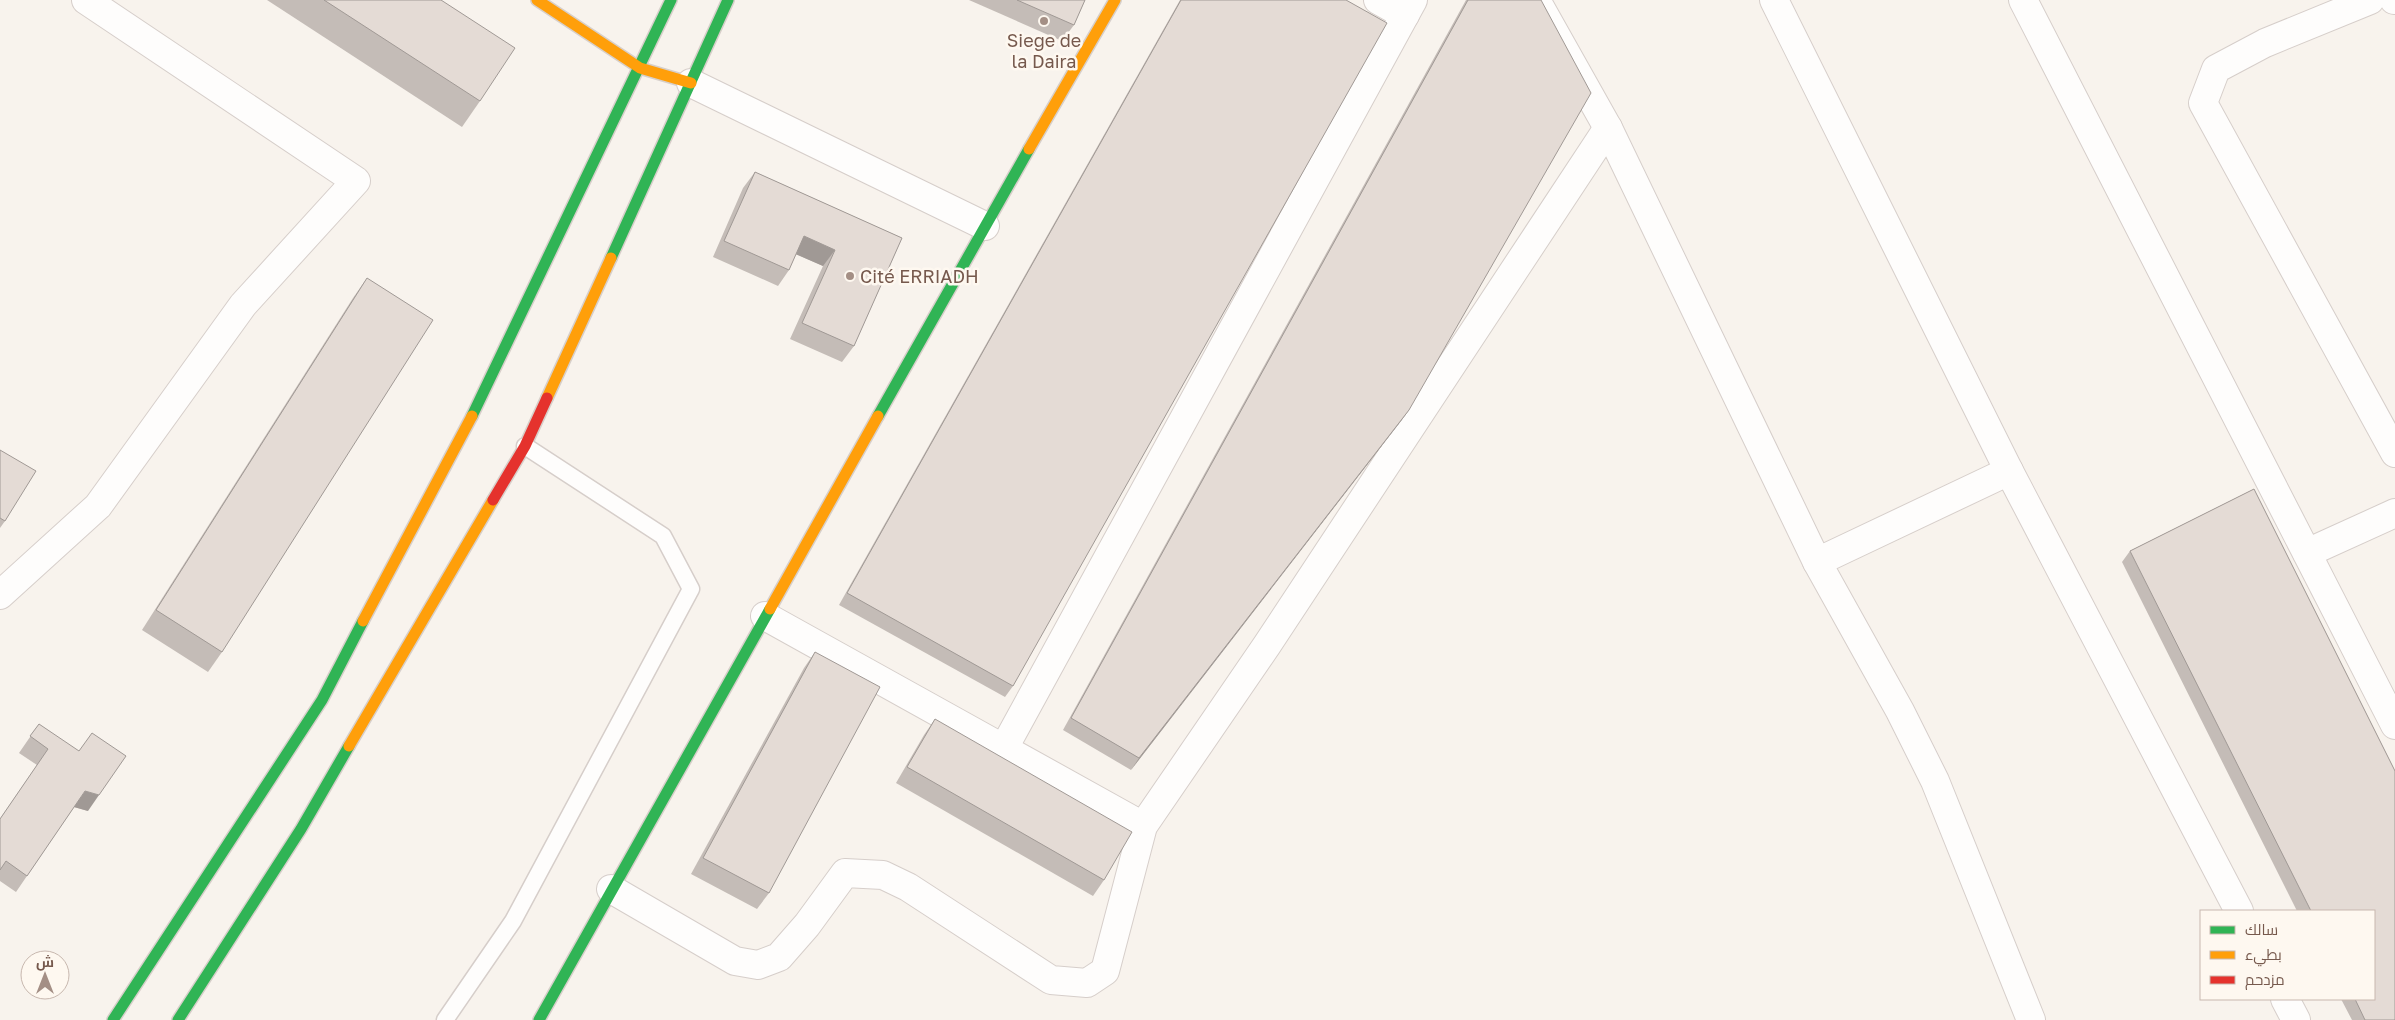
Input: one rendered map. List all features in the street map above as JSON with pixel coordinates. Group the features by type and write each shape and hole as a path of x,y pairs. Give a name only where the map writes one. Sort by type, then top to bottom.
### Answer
{"main road":[{"path":"538,0 640,68 691,83"},
{"path":"113,1020 322,700 472,415 671,0"},
{"path":"178,1020 301,829 525,446 728,0"},
{"path":"539,1020 985,226 1115,0"}],"street":[{"path":"0,595 98,506 243,305 356,181 86,0"},
{"path":"1004,748 1409,7 1378,0"},
{"path":"1536,0 1608,128 1818,562 1900,711 1935,781 2031,1020"},
{"path":"1774,0 2009,471 2238,910"},
{"path":"2023,0 2395,725"},
{"path":"2370,0 2266,42 2216,69 2203,103 2395,453"},
{"path":"691,83 985,226"},
{"path":"612,889 735,961 758,965 779,957 807,925 845,874 883,875 908,887 1052,980 1087,983 1105,971 1143,826 1267,645 1608,128"},
{"path":"1818,562 2009,471"},
{"path":"2307,553 2395,513"},
{"path":"765,616 1143,826"},
{"path":"2285,1000 2296,1020"}],"lane":[{"path":"445,1020 514,921 691,589 663,536 525,446"}],"building":[{"path":"324,0 441,0 515,48 480,101"},
{"path":"1017,0 1085,0 1074,25"},
{"path":"1181,0 1346,0 1387,23 1013,686 847,593"},
{"path":"1468,0 1541,0 1591,93 1409,410 1139,758 1071,718"},
{"name":"Cité ERRIADH","path":"755,172 902,238 854,346 802,323 835,250 804,236 789,270 724,241"},
{"path":"367,278 433,320 222,652 156,610"},
{"path":"0,450 36,471 5,521 0,518"},
{"path":"2254,489 2395,771 2395,1020 2365,1020 2355,1000 2375,1000 2375,910 2310,910 2130,551"},
{"path":"815,652 880,687 769,893 703,858"},
{"path":"935,719 1132,832 1104,880 907,767"},
{"path":"39,724 79,751 92,733 126,756 99,795 85,791 27,876 6,861 0,870 0,819 48,749 30,736"}],"traffic: fast":[{"path":"472,416 671,0"},
{"path":"611,258 728,0"},
{"path":"878,416 1029,149"},
{"path":"539,1020 770,609"},
{"path":"113,1020 322,700 363,621"},
{"path":"178,1020 301,829 349,746"}],"traffic: slow":[{"path":"537,0 640,68 691,83"},
{"path":"1029,149 1115,0"},
{"path":"547,398 611,258"},
{"path":"363,621 472,416"},
{"path":"770,609 878,416"},
{"path":"349,746 493,500"}],"traffic: jam":[{"path":"493,500 525,446 547,398"}],"place":[{"name":"Siege de la Daira","path":"1044,21"},
{"name":"Cité ERRIADH","path":"850,276"}]}
